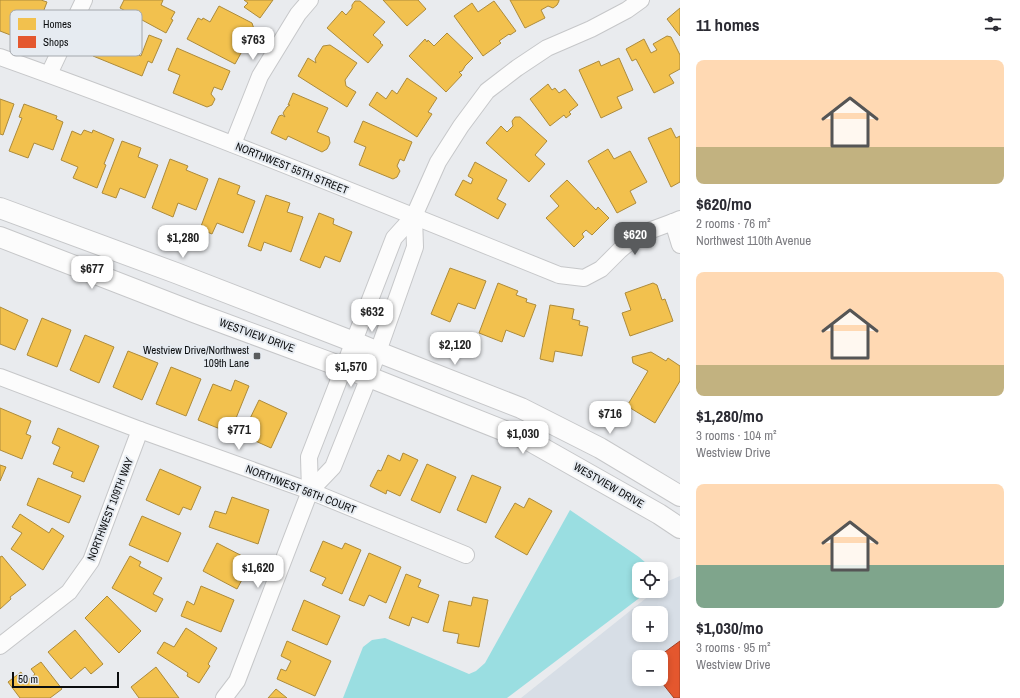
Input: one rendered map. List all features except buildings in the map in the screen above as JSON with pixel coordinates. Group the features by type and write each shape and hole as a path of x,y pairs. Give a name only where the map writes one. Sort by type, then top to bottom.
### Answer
{"street":[{"path":"79,10 84,0"},
{"path":"233,144 260,76 298,14 310,0"},
{"path":"224,698 237,681 310,491 310,458 394,238 414,216 438,162 461,126 487,91 517,68 548,48 591,29 641,0"},
{"name":"NORTHWEST 55TH STREET","path":"0,56 233,144 559,275 584,278 601,269 638,235 676,220"},
{"path":"49,74 58,56"},
{"path":"0,208 176,273 520,408 600,448 680,496"},
{"path":"310,491 333,467 369,377 415,248 414,216"},
{"path":"676,220 680,245"},
{"name":"WESTVIEW DRIVE","path":"0,237 196,313 369,377 530,441 659,514 680,528"},
{"name":"NORTHWEST 56TH COURT","path":"0,377 140,430 310,491 466,555"},
{"name":"NORTHWEST 109TH WAY","path":"0,646 69,592 91,561 140,430"}],"shaded area":[{"path":"680,576 680,698 521,698 632,609 632,642 668,642 668,606 636,606 646,598 668,598 668,581"}],"water":[{"path":"570,510 645,562 632,562 632,598 639,598 507,698 343,698 363,647 372,640 385,638 469,674 476,671 485,663"}],"place":[{"name":"Westview Drive/Northwest 109th Lane","path":"257,356"}]}
